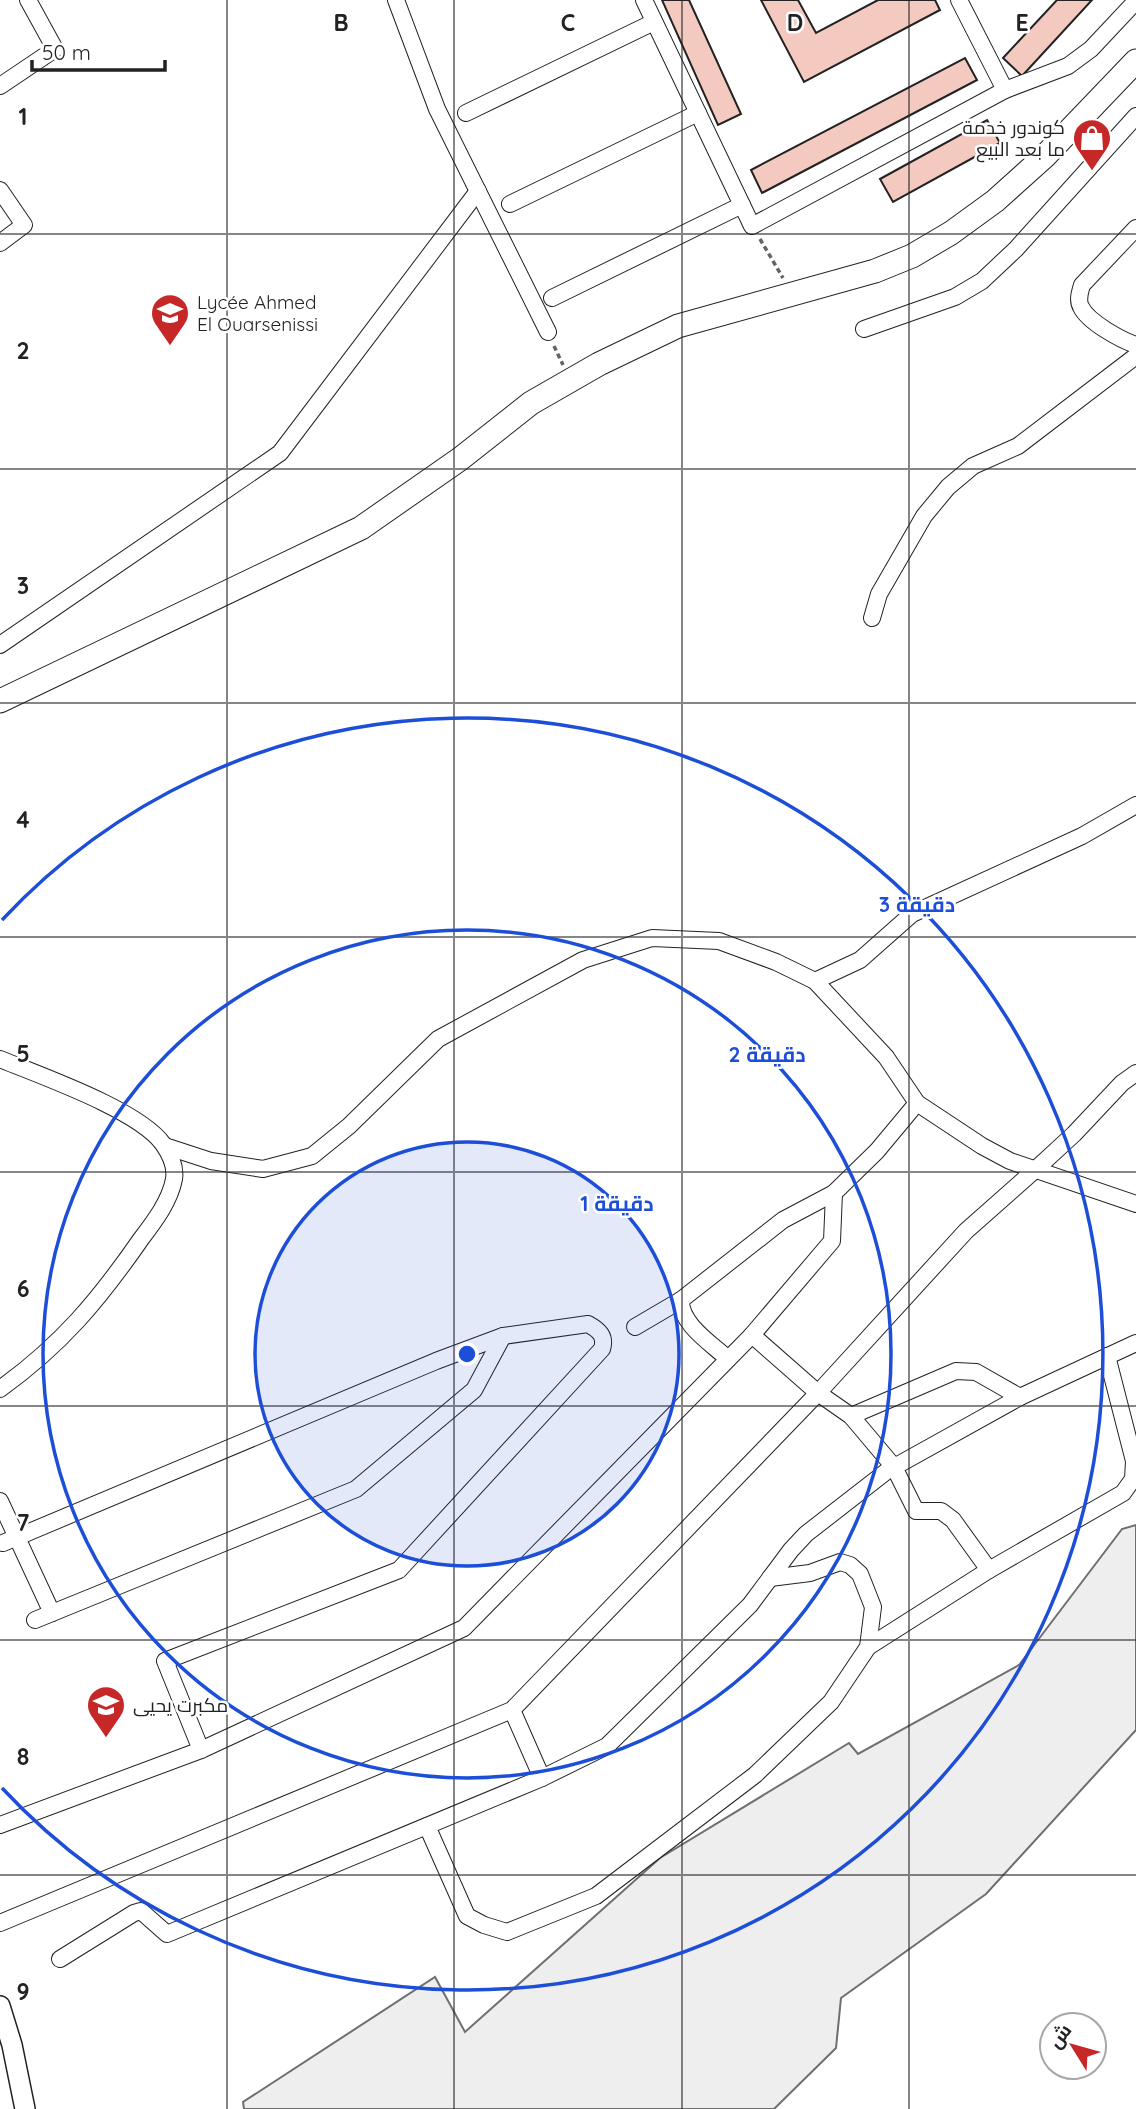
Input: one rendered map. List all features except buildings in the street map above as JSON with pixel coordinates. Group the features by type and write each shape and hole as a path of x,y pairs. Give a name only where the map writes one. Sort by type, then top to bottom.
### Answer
{"main road":[{"path":"0,701 361,528 460,459 531,403 570,380 678,326 875,271 912,257 995,201 1044,157 1136,61"}],"street":[{"path":"0,86 55,48 29,0"},
{"path":"396,0 437,109 548,332"},
{"path":"644,0 752,226 1005,90 1068,66 1091,49 1136,1"},
{"path":"959,0 1005,90"},
{"path":"466,113 654,22"},
{"path":"510,204 698,113"},
{"path":"864,329 955,297 982,281 1016,249 1136,116"},
{"path":"0,190 24,225 0,243"},
{"path":"0,645 280,453 478,191"},
{"path":"552,298 742,205"},
{"path":"1136,228 1082,285 1079,297 1080,307 1092,319 1123,340 1136,345"},
{"path":"872,618 878,594 918,525 948,487 973,466 1018,446 1136,356"},
{"path":"815,981 860,960 912,914 1082,836 1136,805"},
{"path":"165,1146 211,1161 263,1169 312,1156 349,1126 438,1039 583,960 652,938 719,941 776,962 815,981 886,1056 917,1103 982,1146 1010,1161 1136,1204"},
{"path":"0,1059 106,1104 154,1132 173,1163 174,1176 156,1218 79,1321 36,1363 0,1389"},
{"path":"0,1923 512,1710 818,1393 966,1231 1074,1134 1122,1083 1136,1073"},
{"path":"635,1327 681,1300 783,1220 834,1192 877,1151 917,1103"},
{"path":"0,1825 201,1750 464,1628 752,1335 832,1241 834,1192"},
{"path":"681,1300 684,1318 728,1359"},
{"path":"10,1540 436,1361 503,1336 588,1324 601,1334 604,1341 602,1349 399,1570 165,1661 201,1750"},
{"path":"752,1335 818,1393 851,1416 894,1467 916,1511 941,1511 953,1520 989,1570"},
{"path":"35,1620 356,1489 474,1390 503,1336"},
{"path":"60,1959 134,1913 141,1912 167,1934 542,1778 607,1745 750,1605 806,1534 894,1467 1020,1396 1136,1343"},
{"path":"427,1826 467,1916 484,1925 507,1932 596,1896 755,1775 831,1702 868,1647 989,1570 1123,1493 1133,1479 1135,1461 1107,1356"},
{"path":"851,1416 956,1371 976,1372 1020,1396"},
{"path":"0,1501 10,1540 52,1613"},
{"path":"770,1578 810,1573 840,1562 850,1565 860,1574 873,1607 868,1647"},
{"path":"512,1710 542,1778"},
{"path":"0,2006 3,2029 25,2109"}],"path":[{"path":"752,226 792,294"},
{"path":"548,332 570,380"}],"shaded area":[{"path":"1136,1525 1136,1730 986,1894 841,1998 836,2048 774,2109 244,2109 243,2102 435,1977 465,2032 660,1858 849,1743 858,1754 1019,1665 1122,1529"}],"place":[{"name":"كوندور خدمة ما بعد البيع","path":"1092,172"},
{"name":"Lycée Ahmed El Ouarsenissi","path":"170,347"},
{"name":"مكبرت يحيى","path":"106,1739"}]}
